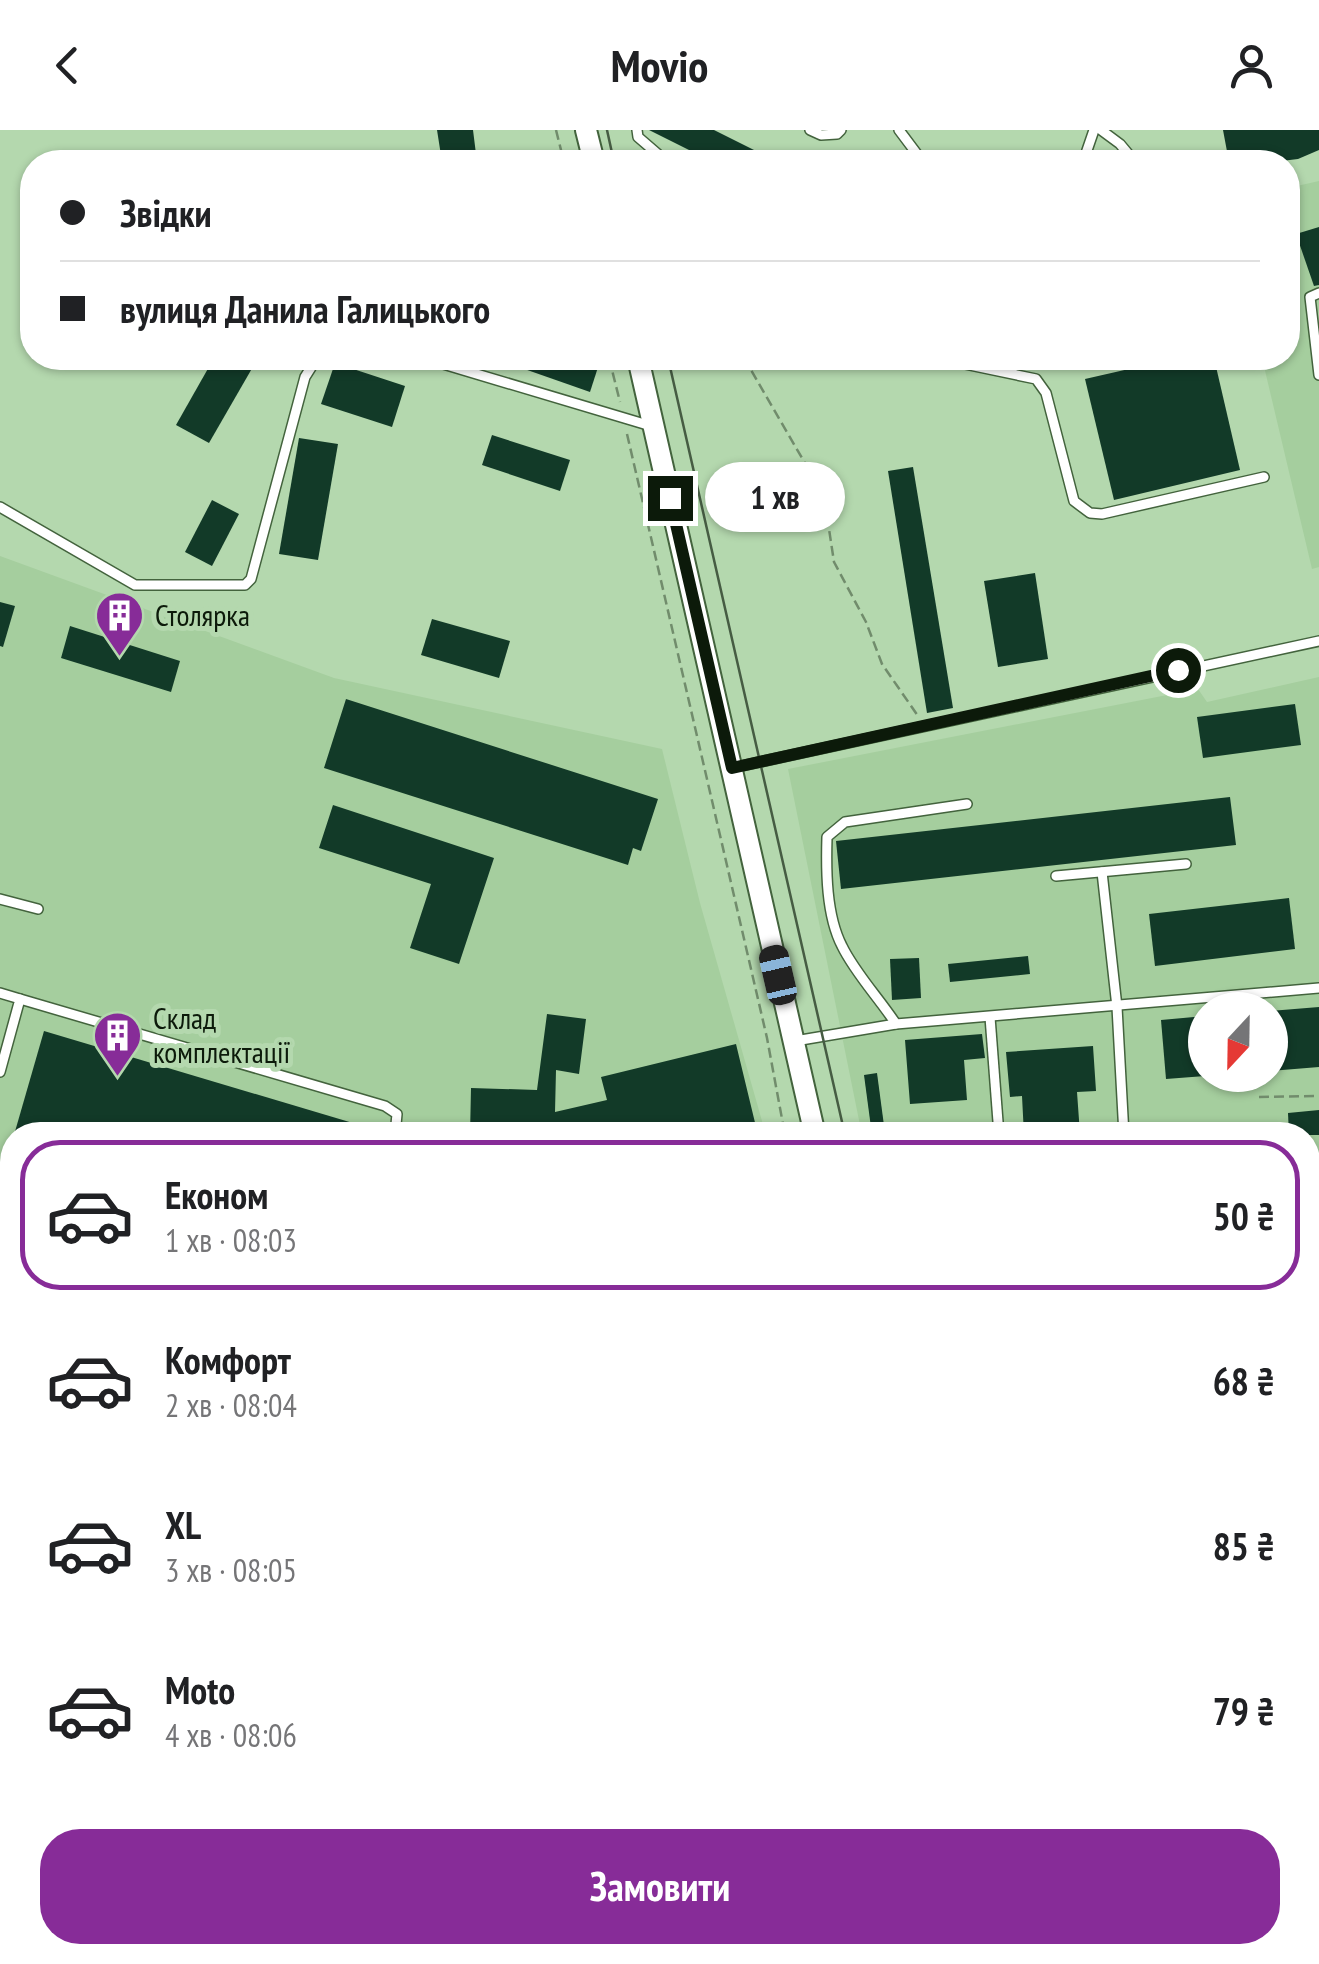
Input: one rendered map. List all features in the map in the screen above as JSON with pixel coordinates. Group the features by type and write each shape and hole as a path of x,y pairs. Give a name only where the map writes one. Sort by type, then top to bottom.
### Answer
{"street":[{"path":"641,370 812,1122"}],"lane":[{"path":"637,130 638,137 653,150"},
{"path":"810,130 821,135 841,130"},
{"path":"1097,130 1125,150"},
{"path":"1319,293 1310,297 1319,375"},
{"path":"0,507 134,584 245,585 251,579 309,370"},
{"path":"462,370 654,427"},
{"path":"993,370 1036,379 1046,392 1074,501 1090,513 1102,514 1264,477"},
{"path":"732,768 1319,640"},
{"path":"896,1024 842,945 832,916 827,837 845,822 967,804"},
{"path":"1056,876 1186,864"},
{"path":"1102,872 1117,1007 1123,1122"},
{"path":"0,899 38,909"},
{"path":"793,1041 896,1024 1319,988"},
{"path":"0,993 385,1106 397,1114 396,1122"},
{"path":"0,1072 20,999"},
{"path":"990,1016 998,1122"}],"path":[{"path":"613,370 767,1038 783,1122"},
{"path":"751,370 824,496 834,562 866,622 882,664 924,725"},
{"path":"1259,1098 1319,1096"}],"shaded area":[{"path":"1319,181 1319,567 1312,569 1265,370 1300,370 1300,185"},
{"path":"0,556 334,678 662,749 700,903 762,1122 0,1122"},
{"path":"1319,677 1319,1122 859,1122 788,769 1198,689 1207,702"}],"building":[{"path":"437,130 473,130 476,150 440,150"},
{"path":"649,130 714,130 754,150 689,150"},
{"path":"1223,130 1319,130 1319,150 1300,158 1300,150 1227,150"},
{"path":"1319,227 1319,285 1314,286 1300,246 1300,233"},
{"path":"207,370 251,370 209,443 176,425"},
{"path":"333,370 356,370 405,386 392,427 321,404"},
{"path":"527,370 597,370 590,392"},
{"path":"1124,370 1217,370 1240,470 1114,500 1085,379"},
{"path":"492,435 570,460 560,491 482,465"},
{"path":"299,438 338,444 318,560 279,554"},
{"path":"913,467 953,708 927,713 888,471"},
{"path":"212,500 239,514 212,566 185,552"},
{"path":"1035,573 1048,659 998,667 984,581"},
{"path":"0,602 15,606 3,647 0,646"},
{"path":"432,619 510,641 499,678 421,655"},
{"name":"Столярка","path":"70,626 180,661 171,692 61,658"},
{"path":"346,699 658,799 641,851 633,848 628,865 324,768"},
{"path":"1295,704 1301,745 1203,758 1197,717"},
{"path":"1230,797 1236,845 841,889 836,841"},
{"path":"333,805 494,858 459,964 410,948 431,884 319,848"},
{"path":"1289,898 1295,949 1155,966 1149,914"},
{"path":"1028,956 1030,974 950,982 948,964"},
{"path":"919,958 921,998 892,1000 890,959"},
{"path":"1319,1007 1319,1067 1288,1070 1288,1010"},
{"path":"547,1014 586,1019 579,1074 556,1070 555,1112 607,1100 601,1077 736,1044 755,1122 470,1122 471,1088 537,1090"},
{"path":"1188,1018 1188,1077 1166,1079 1161,1020"},
{"name":"Склад комплектації","path":"44,1031 349,1122 18,1122"},
{"path":"982,1034 985,1058 964,1060 967,1100 910,1104 905,1040"},
{"path":"1093,1046 1096,1091 1077,1092 1079,1122 1023,1122 1022,1096 1010,1097 1006,1052"},
{"path":"877,1073 884,1122 870,1122 864,1075"},
{"path":"1319,1110 1319,1122 1288,1122 1288,1113"}],"tram line":[{"path":"607,130 611,150"},
{"path":"671,370 842,1122"}],"place":[{"name":"Столярка","path":"120,658"},
{"name":"Склад комплектації","path":"118,1078"}],"route":[{"path":"670,498 732,768 1178,670"}]}
